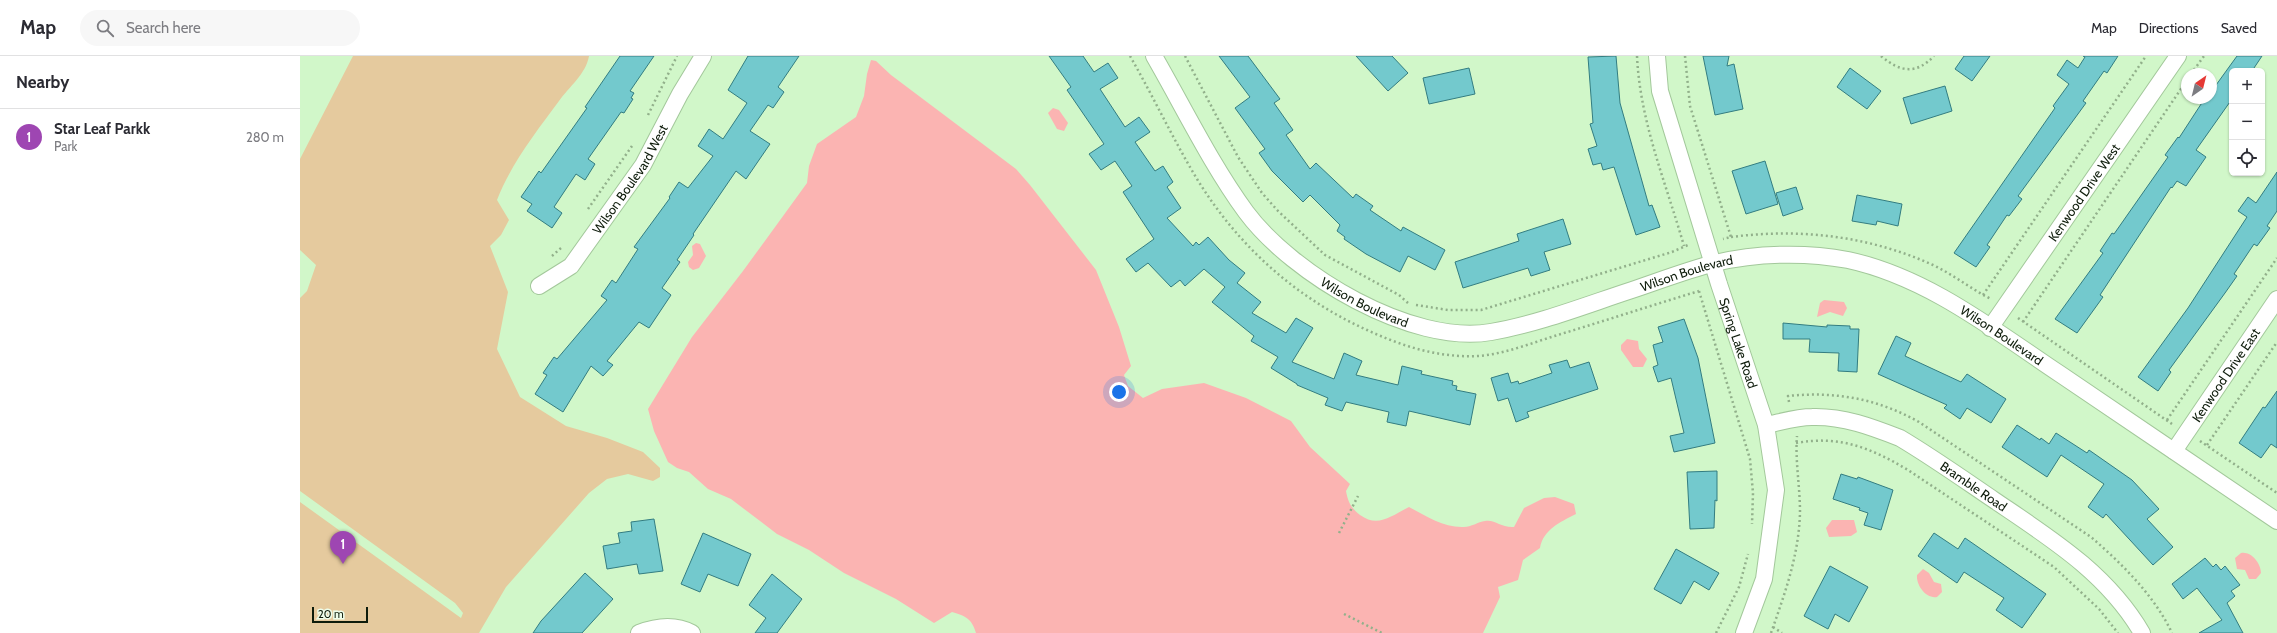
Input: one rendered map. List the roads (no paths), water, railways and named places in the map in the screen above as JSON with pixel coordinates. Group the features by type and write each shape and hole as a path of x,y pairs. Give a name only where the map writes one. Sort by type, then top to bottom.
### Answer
{"street":[{"name":"Wilson Boulevard West","path":"540,286 570,266 643,165 680,94 703,56"},
{"name":"Wilson Boulevard","path":"1154,56 1225,179 1259,227 1295,260 1331,286 1363,304 1396,319 1434,330 1488,333 1583,306 1713,263 1788,254 1847,260 1904,278 1937,294 2277,521"},
{"name":"Spring Lake Road","path":"1657,56 1660,91 1713,263 1766,425 1776,490 1764,579 1744,633"},
{"name":"Kenwood Drive West","path":"1990,328 2178,56"},
{"name":"Kenwood Drive East","path":"2174,451 2277,299"},
{"name":"Bramble Road","path":"1766,425 1812,416 1872,426 1900,438 2064,547 2088,566 2133,617 2142,633"},
{"path":"644,631 680,627 692,633"}],"place":[{"name":"Star Leaf Parkk","path":"343,564"}]}
